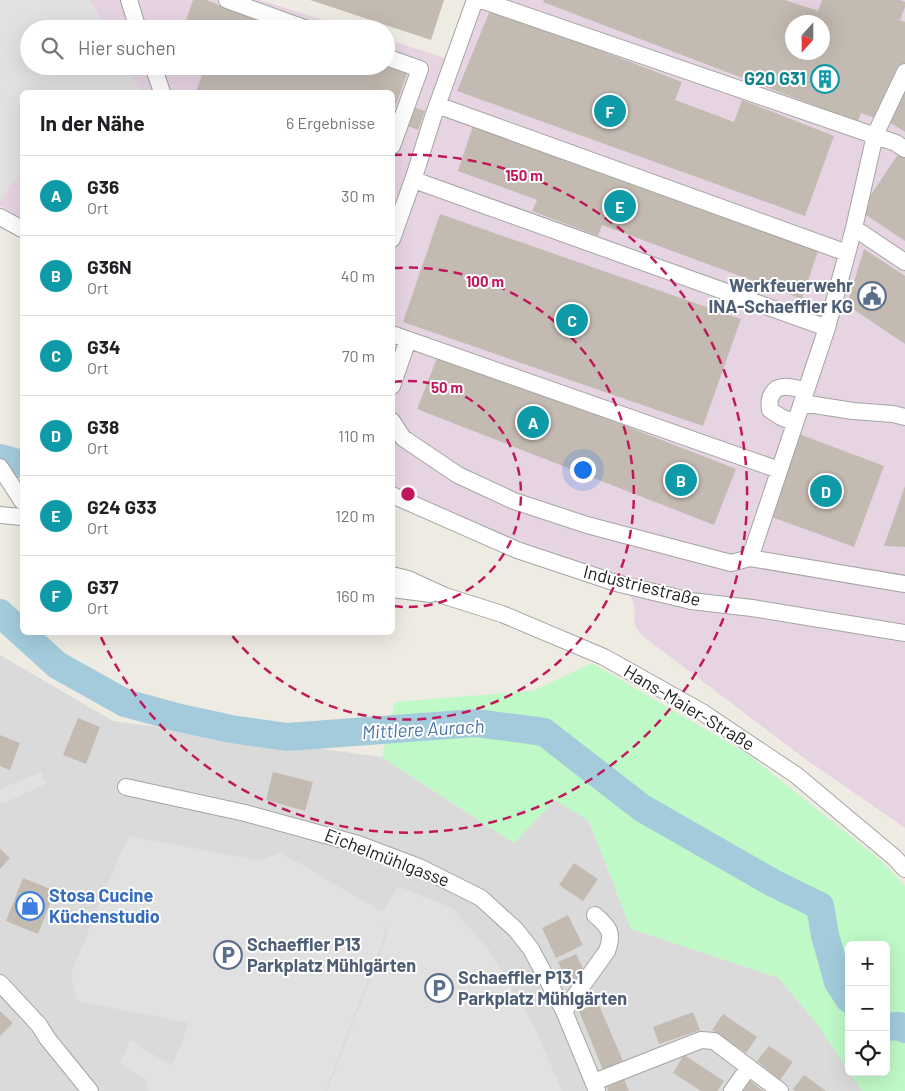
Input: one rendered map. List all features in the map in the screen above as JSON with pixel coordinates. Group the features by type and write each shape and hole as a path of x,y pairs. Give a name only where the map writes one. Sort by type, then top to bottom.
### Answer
{"street":[{"path":"129,0 135,20"},
{"path":"227,0 282,20"},
{"path":"395,231 414,180 437,105 475,0"},
{"path":"481,0 875,135 896,143 905,149"},
{"path":"395,60 420,70 395,138"},
{"path":"750,558 826,328 854,228 875,135 905,72"},
{"path":"156,75 161,90"},
{"path":"437,105 847,253"},
{"path":"414,180 826,328"},
{"path":"0,216 20,228"},
{"path":"854,228 905,262"},
{"path":"395,335 779,470"},
{"path":"395,377 408,340"},
{"path":"795,422 781,417 770,410 768,404 771,396 780,387 792,387 804,397 853,411 893,414 905,417"},
{"path":"395,426 403,438 458,475 514,501 587,525 732,563 750,558 905,584"},
{"path":"0,467 20,498"},
{"name":"Industriestraße","path":"395,496 518,550 616,583 691,601 752,608 905,633"},
{"path":"0,515 20,517"},
{"name":"Hans-Maier-Straße","path":"395,577 408,580 445,596 502,614 604,656 702,712 796,775 895,858 905,869"},
{"name":"Hans-Maier-Straße","path":"395,589 445,596"},
{"name":"Eichelmühlgasse","path":"126,787 245,813 358,844 419,867 481,898 516,930 531,949 564,1011 596,1086"},
{"path":"564,1011 607,951 610,942 610,932 606,925 595,915"},
{"path":"0,983 39,1025 47,1038 90,1091"},
{"path":"596,1086 701,1040 714,1041 780,1091"},
{"path":"732,1091 749,1067"}],"shaded area":[{"path":"0,0 260,0 323,20 20,20 20,75 395,75 395,42 445,58 467,0 905,0 905,828 804,758 644,637 637,629 634,620 635,607 631,597 625,591 395,502 395,90 20,90 20,218 0,206"},
{"path":"0,0 90,0 101,20 20,20 20,75 132,75 140,90 20,90 20,176 13,181 0,201"},
{"path":"0,655 113,721 382,757 514,843 556,799 589,821 631,929 779,978 817,1024 845,1066 845,1076 852,1076 862,1091 0,1091"},
{"path":"41,772 46,784 2,804 0,803 0,789"},
{"name":"Schaeffler P13 Parkplatz Mühlgärten","path":"130,836 260,861 280,852 382,912 398,886 452,908 490,951 534,1026 562,1091 327,1091 387,935 385,925 379,922 384,926 385,935 325,1091 149,1091 145,1089 148,1081 120,1063 130,1040 172,1066 189,1023 77,1001 71,974 121,852"}],"green space":[{"path":"592,663 749,755 878,858 905,886 905,1091 862,1091 852,1076 890,1076 890,941 845,941 845,1065 817,1024 779,978 631,929 589,821 555,800 514,843 382,757 395,702 533,691"}],"building":[{"path":"193,0 206,0 259,20 186,20"},
{"path":"310,0 444,0 431,40 395,28 395,20 370,20"},
{"name":"G20 G31","path":"544,0 785,0 818,11 822,0 900,0 905,2 900,20 905,22 905,132 892,124 861,113 858,121 810,113 813,105 543,2"},
{"path":"491,8 682,82 675,100 734,122 742,100 834,136 805,216 457,91"},
{"path":"395,69 407,74 395,107 395,90 197,90 202,75 395,75"},
{"path":"413,107 425,111 418,130 395,121 395,114 408,119"},
{"path":"475,120 819,248 802,299 602,225 598,236 532,211 537,200 458,171"},
{"path":"901,150 905,152 905,241 860,211"},
{"path":"440,214 741,319 703,426 403,322"},
{"path":"864,249 905,276 905,344 847,305"},
{"path":"439,353 736,469 714,525 417,409"},
{"path":"799,434 884,466 854,547 769,516"},
{"path":"905,486 905,547 884,546"},
{"path":"78,718 100,727 86,764 63,755"},
{"path":"0,735 20,743 10,770 0,766"},
{"path":"273,772 313,782 305,811 266,800"},
{"path":"0,849 10,858 0,869"},
{"path":"574,863 598,879 583,901 559,885"},
{"name":"Stosa Cucine Küchenstudio","path":"23,878 55,891 38,934 6,921"},
{"path":"568,915 583,945 556,958 542,928"},
{"path":"576,954 586,975 567,983 558,962"},
{"path":"598,1003 623,1061 603,1070 579,1011"},
{"path":"0,1011 13,1023 0,1036"},
{"path":"693,1012 700,1030 659,1044 653,1027"},
{"path":"723,1014 757,1037 746,1053 712,1030"},
{"path":"769,1046 793,1062 780,1080 757,1061"},
{"path":"684,1055 724,1081 717,1091 701,1091 673,1073"},
{"path":"804,1075 826,1091 795,1091 793,1089"},
{"path":"624,1079 629,1091 608,1091 607,1087"},
{"path":"749,1080 763,1091 740,1091"}],"waterway":[{"name":"Mittlere Aurach","path":"0,458 20,463"},
{"name":"Mittlere Aurach","path":"0,613 20,631"},
{"name":"Mittlere Aurach","path":"24,635 57,665 125,703 231,729 287,737 476,723 544,732 642,808 773,883 820,906 825,935 838,982 845,993"},
{"name":"Mittlere Aurach","path":"890,1027 899,1026 905,1029"}],"place":[{"name":"G20 G31","path":"825,79"},
{"name":"G37","path":"610,111"},
{"name":"G24 G33","path":"620,206"},
{"name":"Werkfeuerwehr INA-Schaeffler KG","path":"872,296"},
{"name":"G34","path":"572,320"},
{"name":"G36","path":"533,422"},
{"name":"G36N","path":"681,480"},
{"name":"G38","path":"826,491"},
{"name":"Stosa Cucine Küchenstudio","path":"30,906"},
{"name":"Schaeffler P13 Parkplatz Mühlgärten","path":"228,955"},
{"name":"Schaeffler P13.1 Parkplatz Mühlgärten","path":"439,988"}]}
